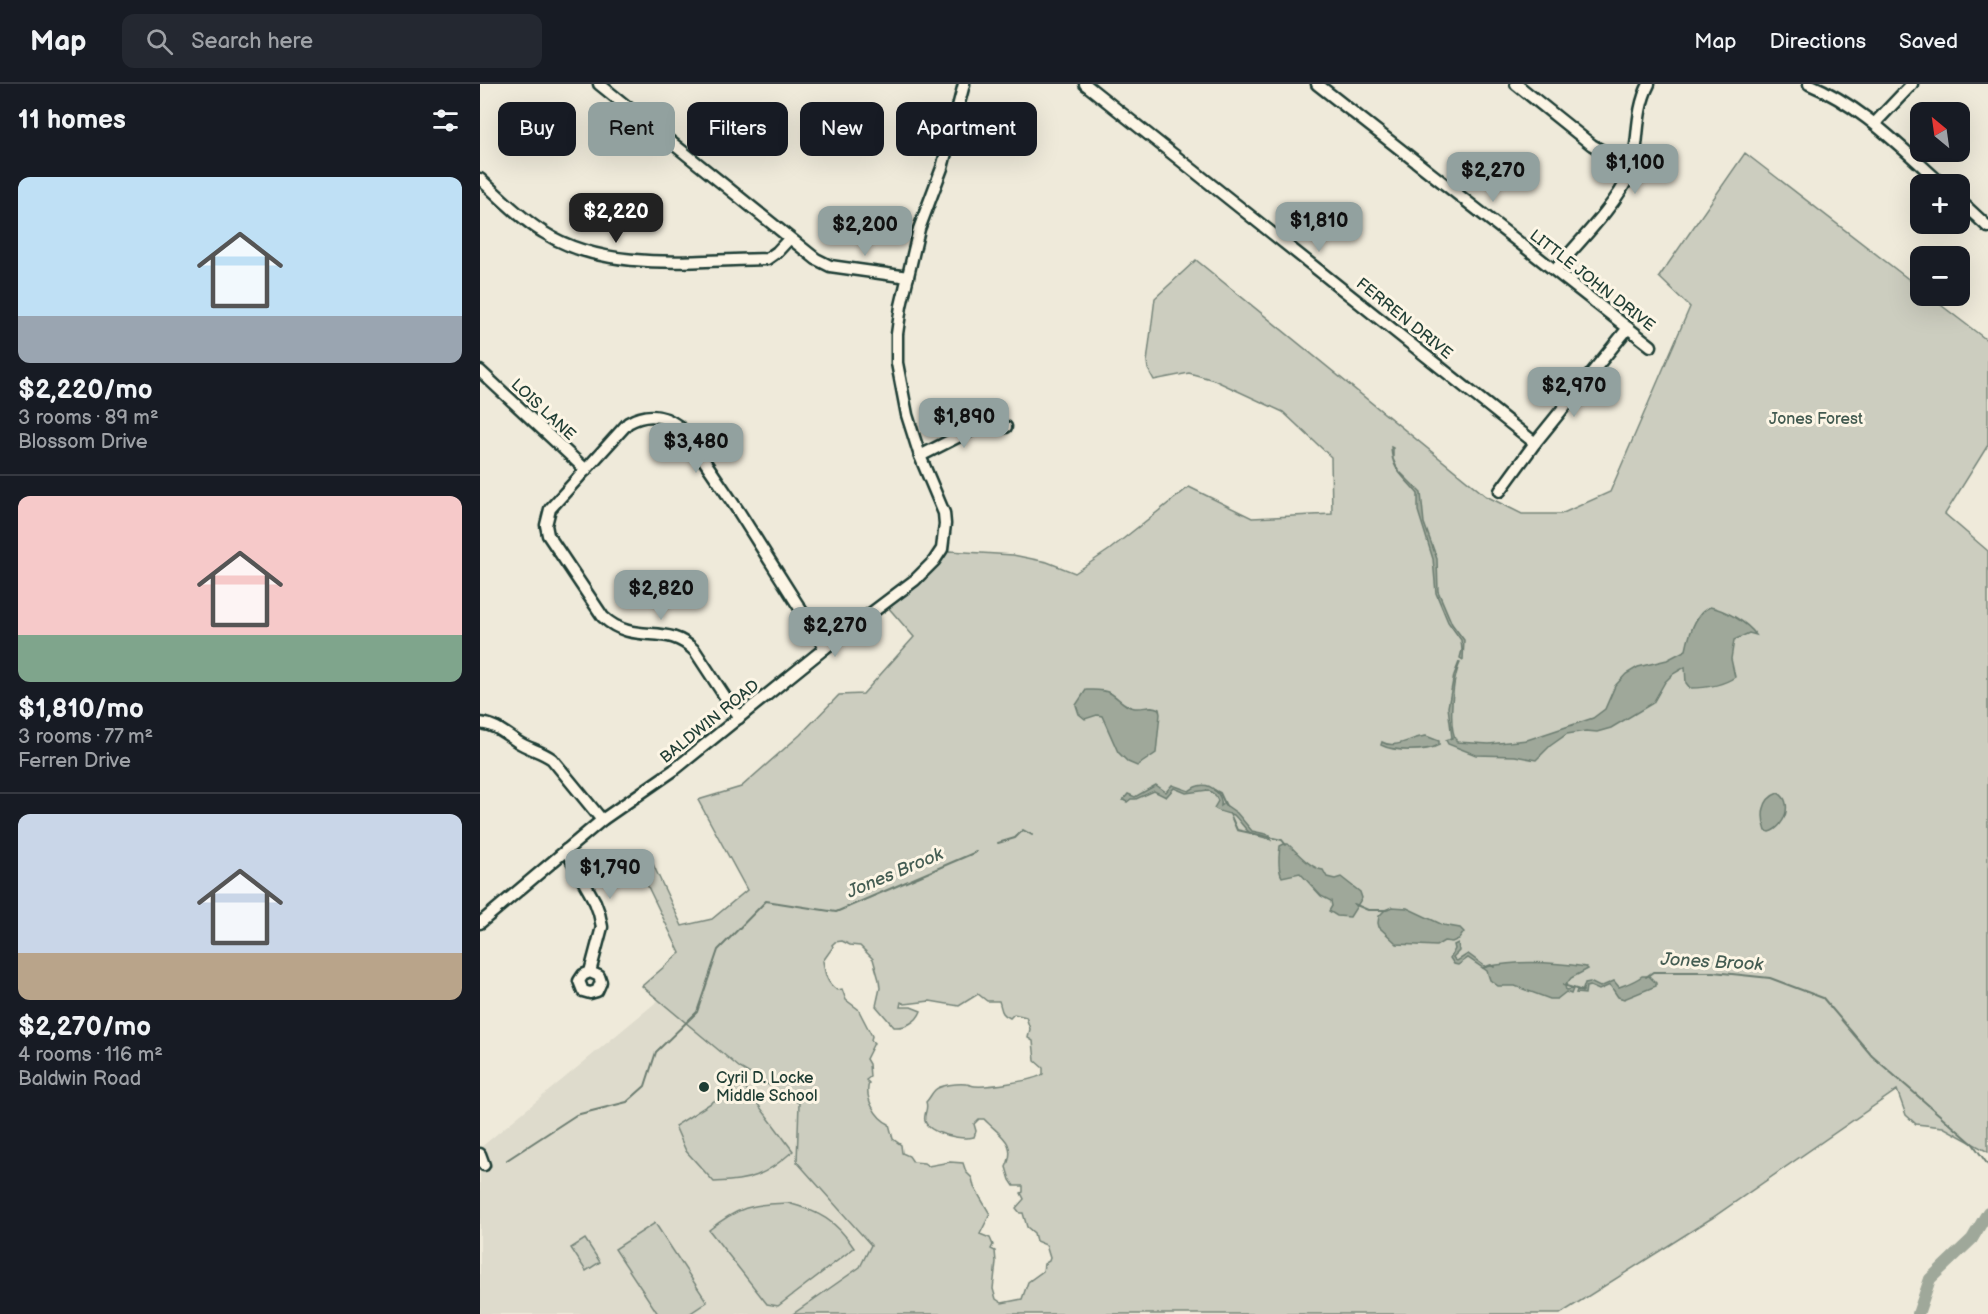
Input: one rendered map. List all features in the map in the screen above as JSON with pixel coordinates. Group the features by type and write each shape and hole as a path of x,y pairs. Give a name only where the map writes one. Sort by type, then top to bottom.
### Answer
{"street":[{"path":"600,84 816,260 830,266 908,278"},
{"name":"BALDWIN ROAD","path":"480,923 602,820 675,770 825,648 923,573 942,549 944,513 920,456 907,415 897,363 898,320 919,229 942,168 964,84"},
{"name":"FERREN DRIVE","path":"1085,84 1535,443"},
{"name":"LITTLE JOHN DRIVE","path":"1317,84 1651,346"},
{"path":"1516,84 1592,145 1611,156 1633,163"},
{"path":"1555,270 1617,194 1630,174 1638,116 1649,84"},
{"path":"1809,84 1846,102 1875,123 1931,174"},
{"path":"1875,123 1912,84"},
{"path":"480,179 525,220 543,232 562,243 611,258 641,261 767,259 789,239"},
{"path":"1970,210 1988,227"},
{"path":"1500,491 1535,443 1628,328"},
{"name":"LOIS LANE","path":"480,371 586,470"},
{"path":"739,718 688,643 670,635 630,633 612,624 603,617 551,542 546,525 550,509 628,423 635,419 658,416 679,426 684,431 739,512 825,648"},
{"path":"920,456 981,425 992,423 1006,427"},
{"path":"480,723 499,728 517,741 552,759 602,820"},
{"path":"566,850 595,902 602,927 590,972"}],"shaded area":[{"path":"1393,460 1398,470 1421,493 1424,523 1437,559 1438,591 1452,624 1464,640 1463,660 1460,658 1461,640 1448,622 1436,593 1433,559 1418,511 1418,494 1396,468"},
{"path":"1710,607 1735,617 1756,635 1749,633 1734,640 1731,659 1735,677 1725,683 1690,688 1686,683 1685,667 1665,682 1653,703 1611,728 1597,732 1567,734 1536,760 1515,756 1476,755 1448,744 1446,740 1452,738 1448,707 1459,662 1453,691 1452,714 1452,725 1457,742 1489,744 1527,740 1593,718 1605,709 1615,686 1626,674 1638,667 1667,660 1686,650 1697,619"},
{"path":"1086,690 1107,692 1131,707 1159,709 1156,753 1137,766 1128,762 1118,752 1102,716 1097,715 1085,719 1079,714 1076,705"},
{"path":"1426,736 1439,741 1439,745 1410,750 1381,745 1382,742 1392,745"},
{"path":"1156,785 1166,792 1172,785 1189,791 1203,785 1212,788 1220,798 1221,806 1224,804 1237,813 1252,831 1270,835 1271,840 1250,833 1234,815 1214,808 1218,801 1215,795 1208,790 1186,793 1174,788 1166,797 1154,791 1127,802 1123,800 1128,794 1135,797"},
{"path":"1778,793 1786,802 1786,814 1775,830 1769,832 1764,826 1765,804"},
{"path":"1288,844 1313,866 1323,870 1327,877 1335,879 1341,877 1360,892 1362,898 1350,917 1337,916 1329,911 1332,906 1331,901 1321,896 1300,873 1282,877 1279,853 1280,846"},
{"path":"1392,907 1407,908 1443,925 1460,928 1464,932 1459,939 1452,942 1444,941 1436,946 1397,944 1379,927 1378,923 1379,916"},
{"path":"1458,943 1459,951 1453,957 1455,960 1468,954 1486,967 1536,962 1574,965 1588,969 1571,978 1565,986 1566,990 1573,989 1571,994 1566,992 1557,999 1550,999 1515,986 1498,986 1490,980 1487,971 1468,958 1458,965 1454,964 1450,958 1455,949 1454,945"},
{"name":"Cyril D. Locke Middle School","path":"701,965 982,1314 480,1314 480,1148"},
{"path":"1642,976 1649,976 1656,986 1624,999 1618,997 1610,985 1599,990 1590,986 1586,987 1585,994 1576,993 1577,990 1582,992 1585,983 1590,982 1600,987 1614,981 1619,987"}],"green space":[{"name":"Jones Forest","path":"1745,153 1910,280 1910,306 1942,306 1988,341 1988,445 1945,514 1988,551 1988,1152 1943,1127 1916,1124 1906,1115 1897,1090 1712,1218 1560,1314 793,1314 860,1267 871,1245 797,1162 799,1103 740,1068 642,986 680,953 639,868 651,860 682,926 712,919 747,890 698,800 741,787 800,735 839,695 863,694 914,637 887,606 949,551 1013,555 1047,562 1075,573 1109,550 1189,487 1252,518 1332,514 1331,457 1283,412 1214,380 1189,373 1154,380 1148,369 1155,298 1196,260 1486,496 1522,514 1561,514 1610,492 1690,307 1659,277","holes":["842,941 860,946 873,959 879,980 880,988 876,1006 894,1027 910,1023 921,1011 911,1007 900,1007 901,1002 905,1004 930,1001 959,1006 978,994 987,1001 999,1001 1003,1013 1010,1018 1014,1014 1026,1017 1030,1029 1028,1038 1033,1041 1035,1061 1043,1068 1043,1074 1030,1079 999,1084 975,1086 958,1084 941,1087 935,1090 926,1102 925,1118 928,1126 939,1133 969,1138 974,1137 976,1131 974,1124 979,1119 984,1119 1008,1145 1010,1151 1006,1167 1010,1180 1014,1186 1023,1186 1021,1193 1024,1199 1016,1208 1023,1213 1027,1227 1034,1233 1036,1241 1046,1245 1050,1258 1044,1264 1043,1271 1028,1282 1022,1299 1002,1303 996,1299 993,1289 995,1251 991,1249 993,1245 990,1238 980,1234 990,1214 963,1163 950,1162 928,1166 924,1163 913,1162 909,1156 902,1153 901,1145 893,1139 889,1124 872,1107 868,1095 869,1083 866,1080 870,1077 869,1064 866,1059 874,1043 871,1040 872,1036 858,1009 846,1000 842,989 837,990 828,981 823,961 835,942"]},
{"path":"742,1083 793,1151 756,1176 714,1182 686,1151 675,1126"},
{"path":"788,1203 826,1218 841,1231 854,1248 778,1306 767,1304 709,1230 728,1216 745,1208"},
{"path":"655,1223 707,1302 689,1314 658,1314 615,1249"},
{"path":"585,1239 600,1262 586,1271 571,1248"}],"waterway":[{"name":"Jones Brook","path":"1214,790 1220,793 1226,806"},
{"name":"Jones Brook","path":"1230,814 1237,830 1282,840 1286,845"},
{"name":"Jones Brook","path":"998,843 1015,838 1023,830 1032,835"},
{"name":"Jones Brook","path":"507,1160 576,1115 627,1102 645,1086 656,1052 697,1012 718,950 766,901 836,912 976,852"},
{"name":"Jones Brook","path":"1354,904 1368,910 1387,910"},
{"name":"Jones Brook","path":"1483,968 1491,965 1494,967"},
{"name":"Jones Brook","path":"1646,977 1653,972 1713,972 1770,978 1823,998 1872,1056 1973,1144 1988,1165"},
{"name":"Jones Brook","path":"1563,985 1583,991"},
{"path":"1918,1314 1930,1279 1972,1239 1988,1212"}],"place":[{"name":"Cyril D. Locke Middle School","path":"704,1087"}]}
